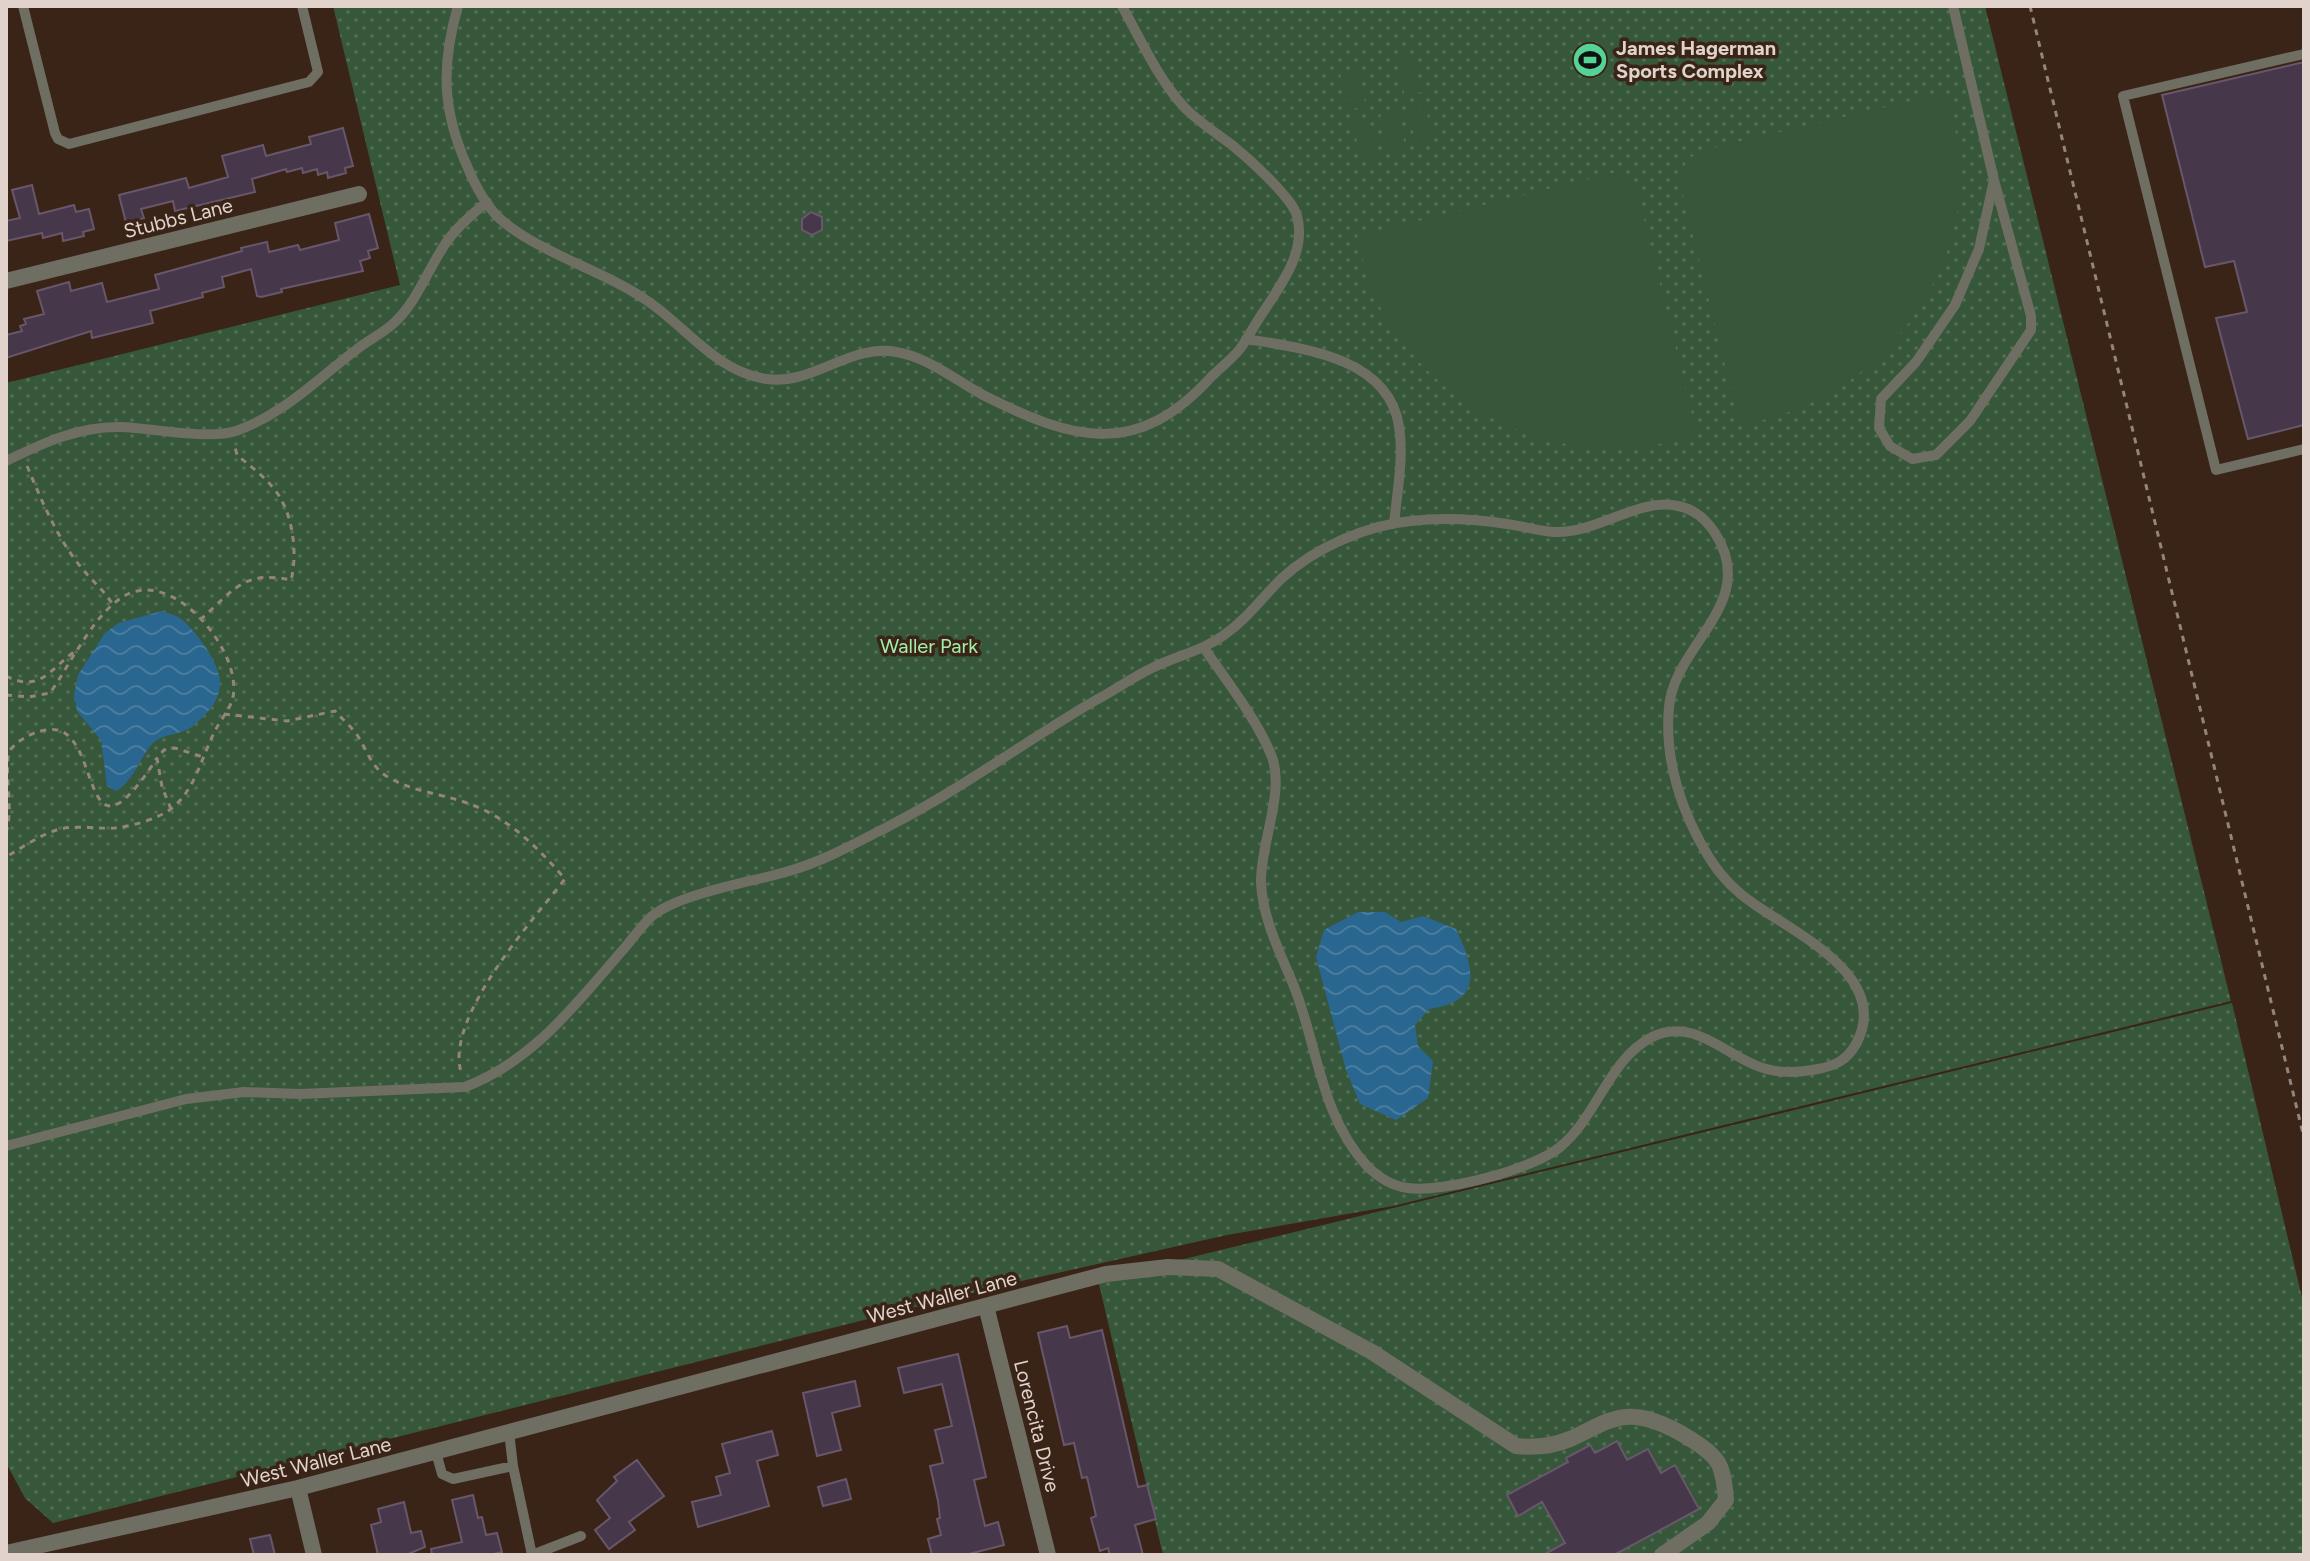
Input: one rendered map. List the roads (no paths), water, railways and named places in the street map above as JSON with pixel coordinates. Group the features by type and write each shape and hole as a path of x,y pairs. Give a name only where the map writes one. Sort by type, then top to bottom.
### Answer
{"street":[{"name":"Stubbs Lane","path":"6,281 359,194"},
{"name":"West Waller Lane","path":"8,1551 298,1488 1106,1274 1168,1267 1218,1269 1372,1352 1516,1446 1533,1448 1567,1440 1606,1421 1635,1416 1677,1430 1714,1454 1724,1480 1726,1500 1708,1523 1662,1555"},
{"name":"Lorencita Drive","path":"986,1306 1048,1555"},
{"path":"298,1488 314,1555"}],"lane":[{"path":"23,6 55,133 58,139 69,144 309,82 318,72 302,6"},
{"path":"458,6 446,55 448,107 456,140 479,193 499,218 535,241 648,301 726,366 744,374 770,380 795,377 870,352 894,351 922,360 1010,408 1073,431 1101,435 1132,431 1160,421 1189,402 1240,350 1296,254 1300,231 1296,211 1256,165 1186,109 1167,85 1122,6"},
{"path":"1953,6 1994,180 2031,316 2031,330 1970,421 1936,455 1912,459 1890,446 1879,428 1881,399 1916,362 1955,305 1979,249 1994,180"},
{"path":"2304,54 2123,96 2216,470 2304,449"},
{"path":"6,461 75,431 120,427 163,432 231,432 264,420 300,397 396,321 423,284 446,242 463,221 487,202"},
{"path":"1246,339 1326,355 1361,370 1379,384 1392,401 1399,426 1394,524"},
{"path":"10,1144 186,1099 244,1092 300,1094 465,1087 517,1061 549,1033 652,916 690,899 799,869 861,840 978,776 1061,720 1156,666 1204,648 1251,613 1286,573 1361,532 1394,524 1466,518 1559,533 1607,523 1648,506 1669,504 1689,508 1703,518 1719,538 1727,558 1728,582 1723,606 1674,682 1668,717 1671,763 1682,804 1723,879 1753,903 1810,940 1850,975 1862,1001 1863,1023 1854,1049 1837,1065 1809,1071 1776,1071 1748,1062 1704,1036 1684,1031 1667,1032 1644,1041 1631,1054 1572,1135 1555,1153 1510,1171 1435,1188 1407,1188 1373,1173 1357,1154 1331,1108 1320,1081 1297,995 1266,913 1261,889 1262,861 1275,765 1239,699 1204,648"},
{"path":"509,1432 532,1555 581,1536"},
{"path":"436,1452 442,1474 453,1479 513,1466"}],"water":[{"path":"162,611 180,618 200,639 217,669 219,692 211,708 193,726 153,743 127,781 116,791 107,786 101,740 77,711 74,695 78,675 105,633 119,623"},
{"path":"1358,912 1385,912 1401,922 1423,916 1456,929 1470,970 1470,981 1459,999 1429,1009 1415,1025 1418,1046 1433,1061 1428,1098 1396,1120 1360,1104 1346,1070 1316,957 1324,930"}],"place":[{"name":"James Hagerman Sports Complex","path":"1590,60"}],"park label":[{"name":"Waller Park","path":"929,646"}]}
